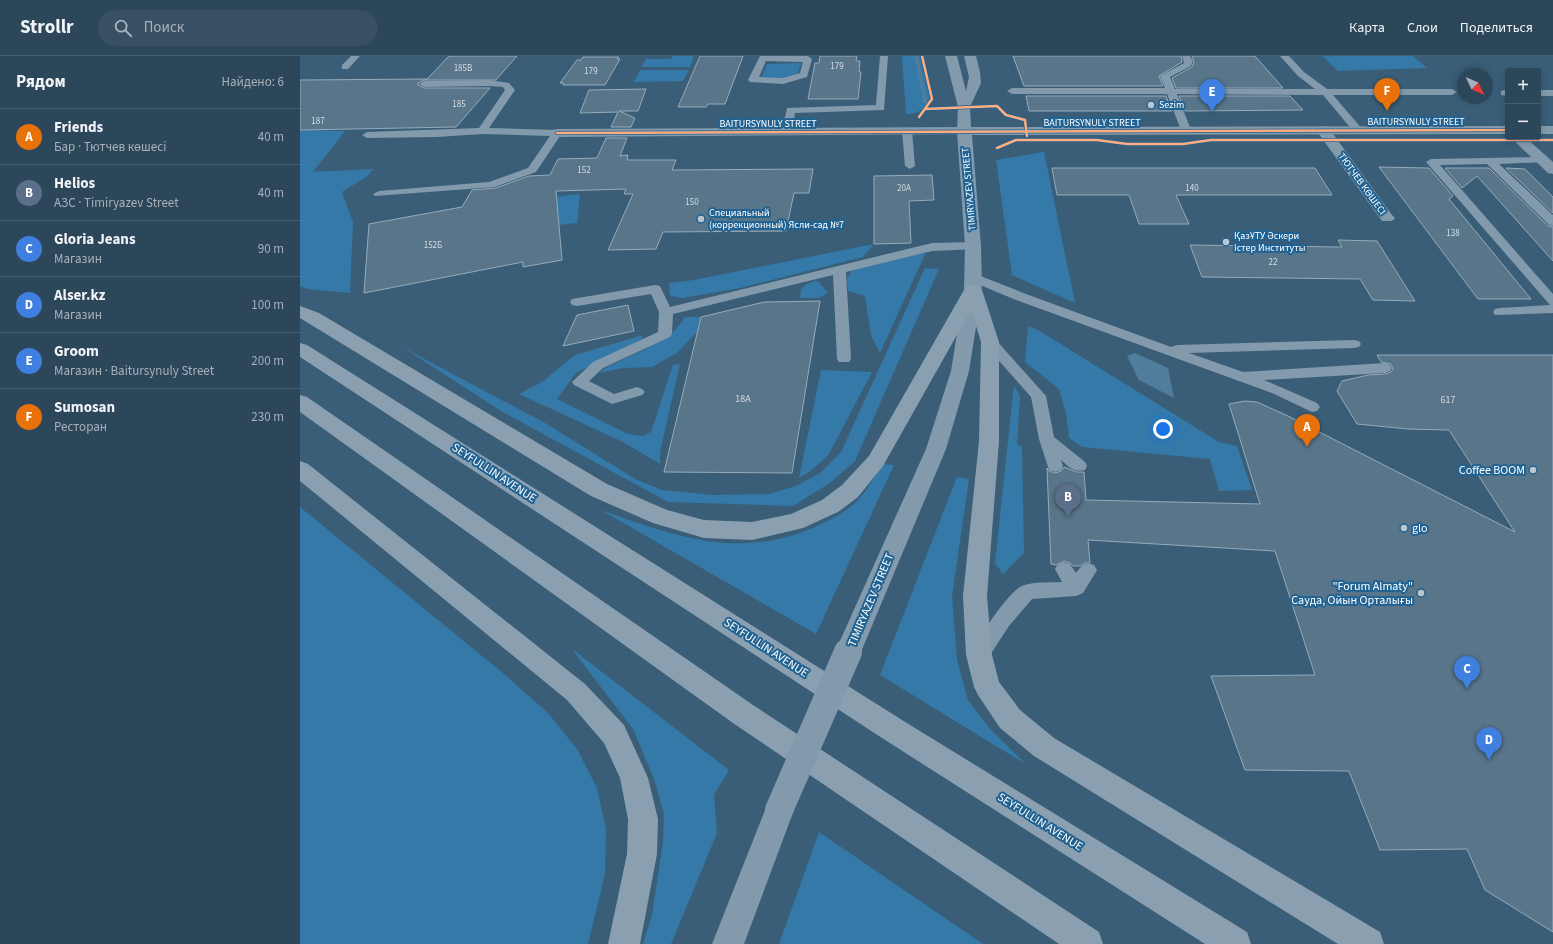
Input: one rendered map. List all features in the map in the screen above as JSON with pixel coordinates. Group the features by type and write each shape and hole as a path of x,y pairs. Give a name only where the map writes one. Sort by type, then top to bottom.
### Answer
{"main road":[{"path":"300,311 313,317 599,490 661,517 704,529 752,531 795,522 830,506 850,491 876,461 973,284"},
{"path":"973,284 990,342 989,441 975,596 979,655 987,687 1010,719 1044,747 1368,944"},
{"name":"SEYFULLIN AVENUE","path":"300,349 879,721 1235,944"},
{"path":"300,402 743,714 1086,944"},
{"path":"300,469 576,692 614,734 634,778 643,820 642,854 624,944"}],"street":[{"name":"TIMIRYAZEV STREET","path":"728,944 780,810 936,449 960,371 973,284 973,246 964,131 964,107 951,56"},
{"name":"TIMIRYAZEV STREET","path":"964,107 975,86 976,75 970,56"},
{"name":"ТЮТЧЕВ КӨШЕСІ","path":"1323,130 1388,218"},
{"name":"BAITURSYNULY STREET","path":"556,133 1505,130"},
{"path":"1541,130 1553,130"},
{"path":"1520,140 1553,170"}],"lane":[{"path":"345,67 356,56"},
{"path":"787,132 790,110 881,108 884,56"},
{"path":"1186,56 1189,61 1188,64 1166,76 1186,130"},
{"path":"1284,56 1302,74 1327,93 1358,130"},
{"path":"763,57 808,59 804,74 783,81 753,80 763,57"},
{"path":"424,84 495,83 506,85 510,90 482,131"},
{"path":"1012,91 1327,93 1452,92"},
{"path":"1541,93 1553,93"},
{"path":"366,135 437,134 482,131 556,133"},
{"path":"908,131 910,166"},
{"path":"379,194 491,185 532,170 556,133"},
{"path":"1542,160 1431,162 1553,302"},
{"path":"1490,161 1553,222"},
{"path":"666,312 932,247 973,246"},
{"path":"839,269 844,359"},
{"path":"973,284 1021,297 1168,349 1277,390 1312,407"},
{"path":"577,302 655,289 666,312 665,334 598,365 578,382 612,399 637,392"},
{"path":"1500,312 1553,309"},
{"path":"990,342 1023,377 1038,396 1047,439 1055,466"},
{"path":"1168,349 1354,344"},
{"path":"1241,376 1385,368"},
{"path":"1047,439 1080,466"},
{"path":"1064,569 1076,588"},
{"path":"1076,588 1088,570"},
{"path":"979,655 1002,620 1027,592 1076,588"}],"shaded area":[{"path":"672,56 694,56 690,67 641,67 646,59 671,59"},
{"path":"902,56 922,56 932,99 924,108 914,113 906,114"},
{"path":"1323,56 1413,56 1427,68 1338,71"},
{"path":"802,63 797,74 779,79 761,78 767,64"},
{"path":"640,70 689,70 683,81 634,82"},
{"path":"300,130 345,131 313,172 374,169 366,177 342,192 353,222 350,293 307,289 300,286"},
{"path":"1044,152 1075,303 1012,275 996,160"},
{"path":"580,194 577,223 540,227 545,198"},
{"path":"874,244 863,257 740,288 683,298 670,296 669,283 694,280"},
{"path":"926,252 880,353 871,335 865,296 848,291 847,279 852,270"},
{"path":"925,268 939,269 855,461 830,483 793,506 668,502 501,411 402,347 545,423 637,480 662,490 713,495 769,494 796,486 820,473 841,452"},
{"path":"815,281 819,282 828,293 818,298 800,298 801,289 807,284"},
{"path":"684,317 701,317 698,331 677,353 652,367 623,368 599,373 605,368 662,340 680,325"},
{"path":"1028,326 1038,330 1219,442 1237,446 1252,490 1219,491 1210,459 1082,447 1069,438 1066,413 1059,389 1025,362"},
{"path":"643,335 642,339 576,373 557,399 628,434 643,436 651,432 673,365 680,364 660,452 660,464 623,442 519,394 542,382 575,355"},
{"path":"1135,353 1168,368 1174,398 1139,380 1127,356"},
{"path":"821,370 872,372 828,456 809,472 799,478"},
{"path":"1014,385 1020,396 1017,444 1022,447 1024,553 1003,574 995,563"},
{"path":"883,464 894,465 816,634 601,510 680,536 706,541 731,543 758,542 785,537 813,528 843,512 854,504 862,495"},
{"path":"957,477 969,479 952,596 957,660 968,700 990,729 1027,765 880,675"},
{"path":"300,507 504,674 548,713 577,749 597,788 606,829 605,874 588,944 300,944"},
{"path":"571,648 729,770 714,795 717,833 671,944 643,944 652,915 663,842 664,814 654,779 633,729"},
{"path":"819,832 983,944 779,944"}],"building":[{"path":"449,56 517,56 496,80 424,80 418,83 418,85 424,88 490,88 456,127 300,130 300,80 427,79"},
{"path":"700,56 743,56 725,104 708,104 706,107 678,107"},
{"path":"820,56 857,56 856,61 860,61 859,72 861,72 858,99 808,99 815,63 819,63"},
{"path":"1013,56 1181,56 1182,62 1159,76 1163,86 1024,86"},
{"path":"1192,56 1255,56 1283,88 1176,88 1172,78 1192,67 1194,62"},
{"path":"583,57 619,57 617,59 620,59 605,85 563,85 564,83 560,83 577,60 581,60"},
{"path":"646,89 638,111 619,111 635,118 631,127 611,127 618,112 580,113 589,90"},
{"path":"1026,96 1166,96 1172,111 1029,111"},
{"path":"1179,96 1290,96 1303,110 1185,111"},
{"path":"606,138 627,138 620,156 628,155 627,160 676,160 672,170 813,169 809,193 794,193 786,231 663,232 656,249 608,250 633,194 624,194 626,189 556,191 562,260 523,267 523,262 364,293 369,224 462,207 472,190 496,188 529,176 550,175 558,159 597,158"},
{"path":"1379,167 1429,168 1453,196 1449,199 1531,299 1478,299"},
{"path":"1052,168 1315,168 1332,195 1176,195 1189,224 1139,224 1129,195 1057,195"},
{"path":"1445,168 1489,168 1548,226 1553,227 1553,261 1477,176 1462,188"},
{"path":"1506,168 1525,169 1553,197 1553,213"},
{"path":"932,175 934,200 909,201 911,243 874,244 874,176"},
{"path":"1338,240 1377,241 1415,301 1373,300 1360,279 1202,277 1190,245 1342,247"},
{"path":"820,301 792,473 664,472 701,317 764,302"},
{"path":"628,305 634,331 563,346 577,315"},
{"name":"\"Forum Almaty\" Сауда, Ойын Орталығы","path":"1377,355 1553,355 1553,932 1485,890 1467,849 1380,850 1349,771 1245,770 1211,676 1315,675 1275,551 1088,540 1090,563 1085,563 1080,566 1073,566 1064,561 1056,565 1051,564 1047,468 1049,471 1055,473 1061,471 1064,467 1077,472 1084,472 1086,500 1260,504 1229,404 1245,401 1257,402 1288,416 1515,532 1449,430 1408,429 1357,424 1337,391 1342,381 1368,375 1385,374 1391,372 1393,369 1391,364 1381,362"}],"waterway":[{"path":"916,56 926,104"}],"cycle path":[{"path":"919,117 932,99 922,56"},
{"path":"925,109 997,106 1002,113 1012,118 1025,120 1027,136"},
{"path":"557,133 1505,130"},
{"path":"997,148 1016,140 1097,140 1127,144 1183,144 1211,140 1553,140"}],"place":[{"name":"Sezim","path":"1151,105"},
{"name":"Sumosan","path":"1387,111"},
{"name":"Groom","path":"1212,112"},
{"name":"Специальный (коррекционный) Ясли-сад №7","path":"701,219"},
{"name":"ҚазҰТУ Әскери Істер Институты","path":"1226,242"},
{"name":"Friends","path":"1307,447"},
{"name":"Coffee BOOM","path":"1533,470"},
{"name":"Helios","path":"1068,517"},
{"name":"glo","path":"1404,528"},
{"name":"\"Forum Almaty\" Сауда, Ойын Орталығы","path":"1421,593"},
{"name":"Gloria Jeans","path":"1467,689"},
{"name":"Alser.kz","path":"1489,760"}]}
